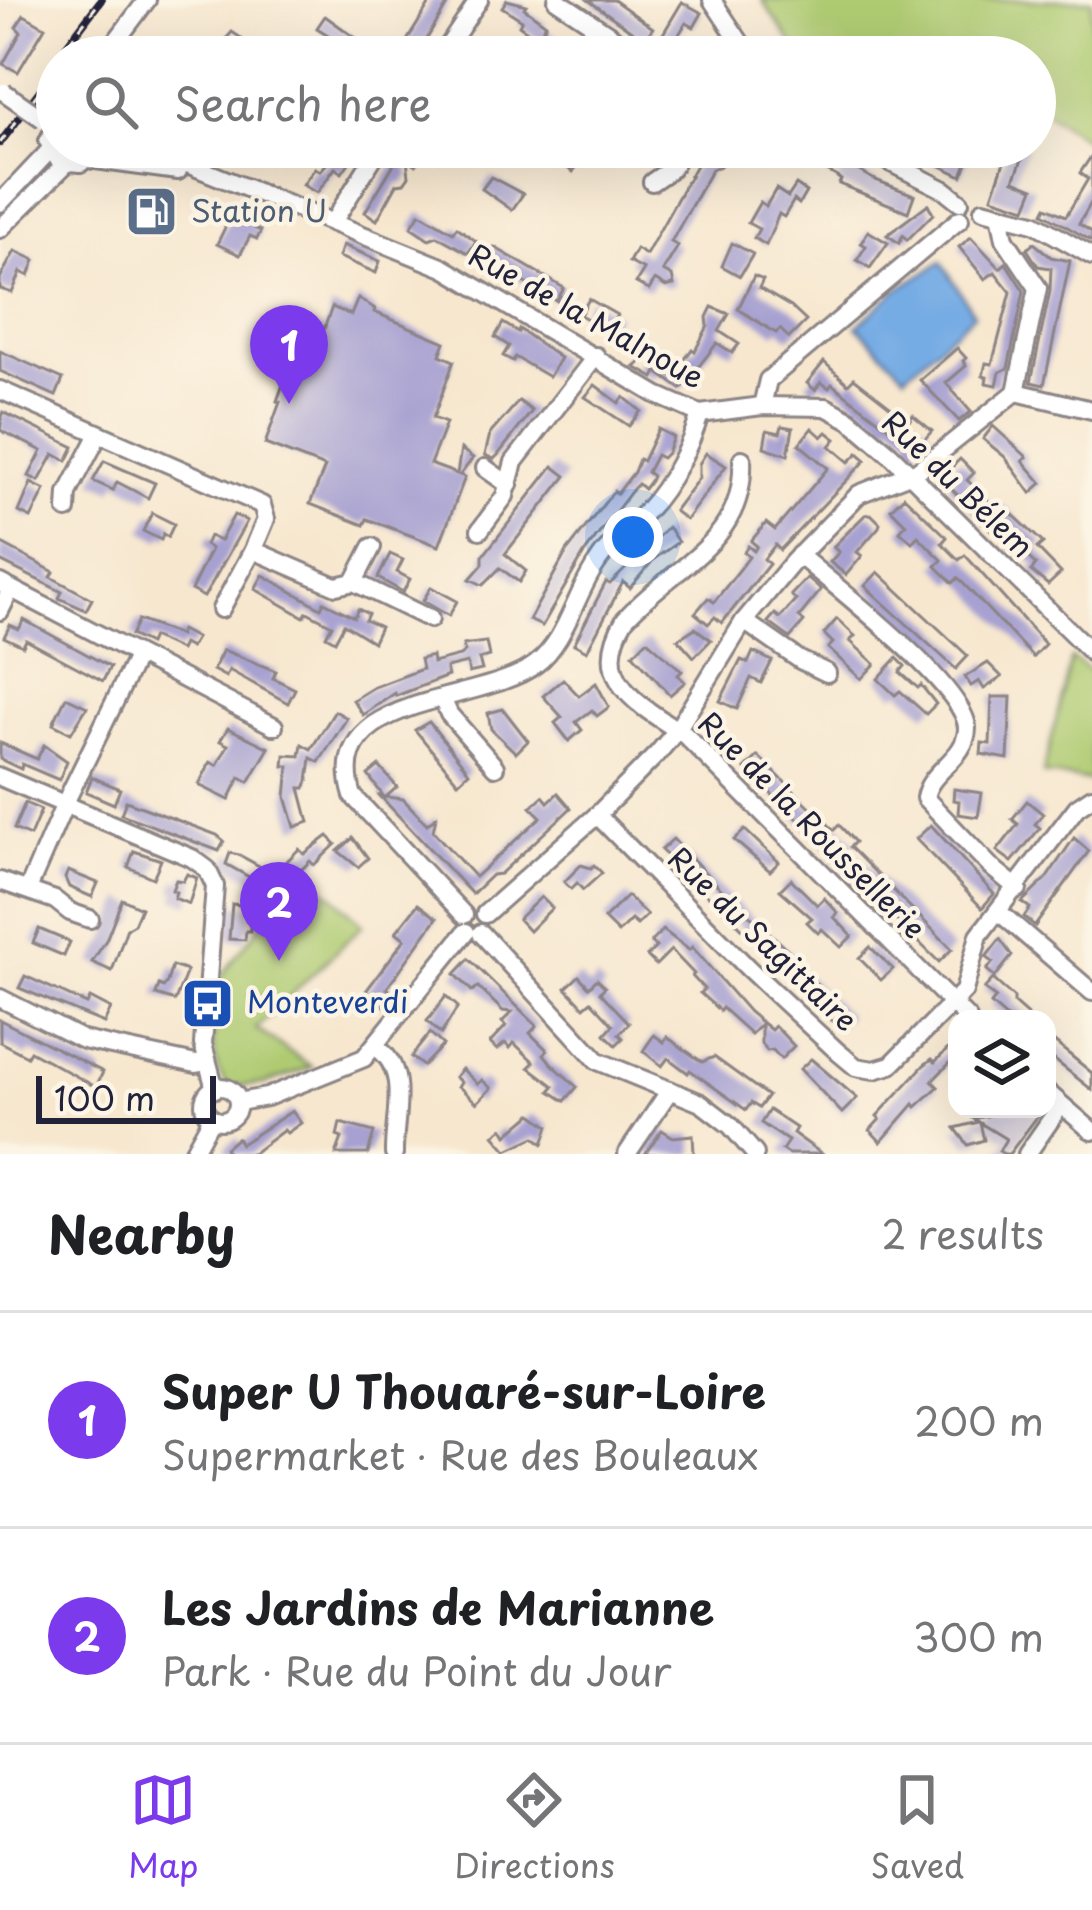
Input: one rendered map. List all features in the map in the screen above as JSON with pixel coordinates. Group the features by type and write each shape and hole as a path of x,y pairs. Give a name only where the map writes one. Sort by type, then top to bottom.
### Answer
{"street":[{"path":"120,36 148,0"},
{"path":"130,36 148,0"},
{"path":"455,36 479,0"},
{"path":"557,0 592,25"},
{"path":"712,0 734,36"},
{"path":"2,91 36,113"},
{"path":"0,203 36,165"},
{"path":"0,229 62,168"},
{"name":"Rue de la Malnoue","path":"192,168 444,268 657,395 700,414 762,406"},
{"path":"332,222 367,168"},
{"path":"652,182 672,168"},
{"path":"893,168 960,211"},
{"path":"762,406 768,380 975,199 992,212 1034,223 1092,256"},
{"path":"238,1102 267,1097 364,1058 474,923 597,815 677,730 744,621 799,555 859,494 917,471 1016,392 1038,288 992,212"},
{"path":"480,530 509,485 514,462 596,356"},
{"path":"0,390 262,505 266,519 221,609"},
{"path":"1016,392 1092,410"},
{"name":"Rue du Bélem","path":"762,406 826,407 850,420 1092,652"},
{"path":"700,414 653,504 598,560 552,647 539,662 497,683 385,717 361,735 348,755 346,776 353,796 598,1061 700,1103 755,1154"},
{"path":"68,510 68,493 99,434"},
{"name":"Rue de la Roussellerie","path":"742,459 739,504 724,530 640,602 615,635 615,671 632,702 677,730 958,1010"},
{"path":"485,469 509,485"},
{"path":"354,582 372,548"},
{"path":"253,550 336,586 354,582 430,619"},
{"path":"799,555 916,658 963,710 967,730 962,749 931,782 925,798 1018,889"},
{"path":"0,611 6,586 274,726"},
{"path":"744,621 800,661 827,673"},
{"path":"28,889 137,656"},
{"path":"442,698 449,714 495,767"},
{"path":"0,778 207,868 215,886 203,1045 215,1089"},
{"path":"952,1005 964,991 980,935 1065,821 1092,796"},
{"name":"Rue du Sagittaire","path":"597,815 748,969 856,1067 874,1070 890,1065 952,1005"},
{"path":"0,881 90,919"},
{"path":"999,912 1092,992"},
{"path":"0,998 82,1040 196,1064 207,1062"},
{"path":"376,1047 395,1064 399,1079 394,1154"},
{"path":"215,1089 230,1090 238,1102"},
{"path":"215,1089 205,1100 212,1118 233,1117 238,1102"},
{"path":"627,1154 670,1090"},
{"path":"1056,1100 1092,1131"},
{"path":"198,1152 212,1118"},
{"path":"1027,1154 1044,1118"}],"green space":[{"path":"762,0 1092,0 1092,144 1056,119 1056,36 787,36"},
{"path":"1071,658 1092,672 1092,781 1043,774"},
{"path":"300,873 334,896 363,925 256,1029 312,1067 264,1084 228,1087 218,1071 213,1044 216,983"}],"water":[{"path":"942,262 974,314 905,375 857,326 898,289"}],"building":[{"path":"432,0 450,0 429,36 410,36"},
{"path":"507,0 526,5 555,36 534,36 519,25 522,20 502,7"},
{"path":"588,0 614,0 653,28 647,36 638,36"},
{"path":"682,2 702,13 694,27 686,23 678,36 663,34"},
{"path":"24,15 45,27 18,72 3,64 21,32 16,27"},
{"path":"325,16 353,36 327,36 317,28"},
{"path":"1092,155 1092,201 1079,224 1092,232 1092,241 1043,213 1046,207 1066,216 1088,179 1080,173"},
{"path":"315,168 335,168 317,193 303,185"},
{"path":"391,168 408,168 409,176 397,184 377,220 365,212"},
{"path":"694,168 715,168 671,242 678,246 663,271 672,276 674,285 666,287 655,280 649,290 636,283 644,270 629,262 636,249 646,255"},
{"path":"821,168 854,168 914,195 908,212 839,184 836,176"},
{"path":"1002,168 1019,168 1014,180 1034,188 1026,208 992,197"},
{"path":"491,177 523,194 512,210 482,189"},
{"path":"796,185 806,192 799,204 794,200 784,217 779,214 766,245 754,238 759,229 748,223 760,202 766,206 776,189 788,197"},
{"path":"928,204 933,214 907,240 903,235 899,243 887,235"},
{"path":"235,207 258,218 254,228 261,231 257,239 250,236 240,255 217,244"},
{"path":"420,213 453,232 457,227 476,241 468,253 437,236 429,239 411,227"},
{"path":"868,231 888,243 870,268 857,260"},
{"path":"971,237 1000,268 1006,263 1024,291 1008,368 1000,372 997,385 986,383 983,376 986,363 992,364 1011,292 995,272 985,279 959,247"},
{"path":"732,243 753,254 740,276 722,266"},
{"path":"1034,243 1051,257 1070,261 1044,385 1031,382 1051,268 1038,266 1027,249"},
{"path":"343,245 380,261 376,273 339,257"},
{"path":"494,247 564,288 557,301 485,260"},
{"path":"15,251 35,260 29,276 21,272 12,293 0,289 0,278"},
{"path":"754,276 763,280 759,288 806,321 789,338 738,309"},
{"path":"358,298 374,312 445,342 440,355 454,361 433,418 446,423 430,464 457,474 461,449 473,458 460,475 465,477 439,546 310,504 325,467 265,444 285,379 289,381 310,324 324,329 332,307 351,315"},
{"path":"589,299 617,315 608,330 580,315"},
{"path":"712,307 729,314 719,331 739,344 732,353 717,343 681,389 657,372 654,378 635,367 649,355 676,372 695,351"},
{"path":"503,323 560,358 549,377 515,357 513,361 503,356 509,346 495,337"},
{"path":"957,348 966,366 946,383 971,412 959,421 920,380"},
{"path":"0,351 63,379 56,396 0,371"},
{"path":"824,362 848,384 854,378 909,421 913,415 932,431 914,451 906,444 910,438 892,423 888,427 832,384 829,388 821,382 815,390 807,383"},
{"path":"595,385 619,403 624,397 641,411 629,426 585,397"},
{"path":"519,401 532,411 494,459 485,455 490,434"},
{"path":"3,412 74,447 67,461 54,454 39,481 29,476 42,451 0,430"},
{"path":"782,426 793,428 788,455 764,447 767,430 780,433"},
{"path":"993,426 1027,457 1023,461 1042,483 1031,493 1005,457 983,439"},
{"path":"812,428 822,437 827,432 836,439 830,446 849,462 858,453 866,460 780,550 775,545 764,559 769,564 722,623 715,617 708,624 695,613 708,598 714,602 749,557 744,552 748,546 754,551 757,546 751,541 766,523 775,530 828,468 799,444"},
{"path":"658,429 673,437 667,453 662,458 656,455 647,472 650,481 644,489 638,484 633,489 585,552 542,626 529,620 567,551 614,491 617,494 639,459 643,461"},
{"path":"706,453 726,466 686,520 674,511 699,478 699,464"},
{"path":"960,459 974,473 967,480 998,510 1003,505 1043,543 1037,548 1061,573 1048,585 1031,571 1036,565 1019,548 1014,553 1006,545 1013,537 999,523 991,530 948,485 955,478 948,471"},
{"path":"104,461 155,483 148,498 117,482 113,490 93,481"},
{"path":"553,466 566,476 505,554 526,571 519,582 500,568 483,585 470,579 483,564 483,556"},
{"path":"31,483 45,490 31,518 19,512"},
{"path":"904,496 947,537 942,543 959,560 965,555 1045,644 1033,657 958,578 953,583 936,566 942,560 918,536 912,542 900,531 906,524 891,509"},
{"path":"152,513 174,524 168,537 163,534 161,540 143,531"},
{"path":"871,514 879,527 857,552 862,556 846,575 830,562 839,552 833,547"},
{"path":"234,515 247,521 204,597 191,590 211,549 205,545 209,536 220,541"},
{"path":"668,527 678,542 654,559 630,588 623,582 587,651 574,644 606,582 610,584"},
{"path":"0,543 92,599 86,610 59,598 62,592 0,561"},
{"path":"390,554 403,560 397,572 410,579 403,592 378,578"},
{"path":"878,572 968,656 956,669 865,586"},
{"path":"263,575 321,608 324,602 354,617 358,609 368,614 365,620 380,627 373,642 344,624 335,641 326,636 332,625 307,612 304,617 255,589"},
{"path":"807,578 821,590 799,617 804,622 790,638 768,622 775,614 780,618 796,600 791,595"},
{"path":"431,587 457,601 449,616 423,601"},
{"path":"837,619 855,636 850,641 875,664 861,679 828,648 833,643 824,634"},
{"path":"24,620 110,667 103,681 26,640 23,646 4,637 10,625 19,629"},
{"path":"138,620 196,638 190,648 183,644 180,650 152,637 149,644 131,635"},
{"path":"695,628 711,640 694,657 678,639"},
{"path":"647,640 682,671 678,675 685,682 670,695 633,654"},
{"path":"486,642 489,656 479,659 482,670 469,673 467,663 446,668 448,676 395,693 363,715 353,700 422,669 420,659 432,656 433,663 460,656 465,652 463,645"},
{"path":"223,650 276,671 273,678 295,689 288,703 229,670 226,677 213,670"},
{"path":"753,652 772,661 761,683 751,678 737,709 720,701 741,660 748,663"},
{"path":"897,658 905,666 900,672 918,688 921,685 936,704 926,714 878,679"},
{"path":"988,663 1002,677 984,689 979,681 971,686 965,677"},
{"path":"563,679 579,696 596,683 609,707 597,716 592,710 576,722 582,730 569,741 555,723 562,717 543,696"},
{"path":"66,697 87,707 71,733 53,724"},
{"path":"992,697 1011,697 1008,759 981,754 982,743 990,744"},
{"path":"503,709 528,741 516,753 491,729 488,713"},
{"path":"335,711 347,718 319,762 311,758 308,781 300,788 309,822 295,827 286,797 289,766 284,766 285,755 300,756 302,744 311,749"},
{"path":"429,722 469,772 458,782 415,730"},
{"path":"228,728 269,748 249,782 240,777 229,800 199,785 210,762 217,765 228,745 220,741"},
{"path":"0,743 37,759 44,745 67,761 59,780 0,759"},
{"path":"758,756 834,830 839,825 855,842 850,847 952,949 939,962 745,769"},
{"path":"379,766 397,787 386,797 403,799 427,824 436,817 433,831 475,877 541,817 531,807 543,796 548,802 558,793 571,808 472,894 380,796 384,797 368,775"},
{"path":"92,777 120,789 114,804 86,792"},
{"path":"954,789 982,793 978,817 958,814"},
{"path":"126,801 224,841 219,851 121,814"},
{"path":"1027,801 1043,814 1035,824 1040,828 1012,862 997,851 1018,824 1012,819"},
{"path":"25,803 41,810 30,836 14,829"},
{"path":"931,825 994,894 982,908 916,839"},
{"path":"745,830 779,862 770,871 734,840"},
{"path":"328,836 336,844 314,865 310,861 299,872 291,867 279,894 226,864 230,853 274,874 299,849 304,854"},
{"path":"353,838 368,858 358,867 338,851"},
{"path":"1074,838 1089,851 1035,926 1024,917 1030,908 1022,902 1046,879"},
{"path":"673,839 795,956 783,968 661,850"},
{"path":"134,851 161,860 153,878 128,867"},
{"path":"581,865 594,865 602,873 583,890 577,883 571,889 564,882"},
{"path":"68,871 98,883 92,897 69,887"},
{"path":"187,874 197,878 189,904 174,898 172,890 176,880 183,881"},
{"path":"791,879 817,905 824,898 838,913 834,917 852,936 841,947 822,929 818,933 807,922 812,918 780,890"},
{"path":"627,896 647,915 637,925 631,920 618,933 604,919"},
{"path":"541,897 552,908 529,931 518,919"},
{"path":"122,899 141,908 127,928 112,971 92,962"},
{"path":"232,904 250,906 250,931 245,940 229,939"},
{"path":"418,904 437,918 387,988 394,994 385,1006 366,991 405,939 396,932"},
{"path":"39,929 70,942 64,956 33,943"},
{"path":"663,930 689,950 692,947 749,1012 771,1030 775,1026 794,1046 781,1059 773,1050 767,1051 761,1044 761,1024 751,1034 722,1008 720,1011 700,993 704,989 694,974 671,950 656,965 647,956 656,947 651,942"},
{"path":"1000,939 1012,956 995,977 987,970 993,962 986,957"},
{"path":"870,947 893,969 881,980 859,958"},
{"path":"469,959 537,1026 530,1033 547,1050 544,1054 551,1063 577,1087 565,1101 550,1091 554,1086 529,1067 534,1062 514,1043 497,1050 490,1043 512,1012 503,1011 478,987 472,991 455,974"},
{"path":"172,966 187,971 175,1001 156,995"},
{"path":"803,971 849,1016 838,1027 792,981"},
{"path":"25,976 87,1004 90,998 111,1009 104,1023 19,988"},
{"path":"579,976 589,987 597,979 605,987 600,992 629,1023 616,1045 605,1034 613,1025 591,1001 584,1007 566,988"},
{"path":"993,979 1022,1010 998,1010 991,1004 996,998 984,989"},
{"path":"446,996 458,1007 441,1034 427,1021"},
{"path":"0,1020 103,1072 96,1087 30,1051 27,1056 0,1042"},
{"path":"430,1033 443,1045 423,1066 411,1057"},
{"path":"654,1035 664,1042 667,1037 702,1062 714,1057 768,1096 759,1108 751,1103 746,1110 668,1058 662,1066 643,1051"},
{"path":"1056,1043 1092,1073 1092,1090 1056,1061"},
{"path":"948,1049 948,1065 932,1081 938,1087 916,1107 914,1104 881,1142 870,1130 880,1119 877,1116 924,1065 932,1059 935,1062"},
{"path":"811,1059 857,1098 842,1113 800,1069"},
{"path":"462,1069 478,1084 482,1080 491,1088 477,1103 458,1086 461,1082 455,1077"},
{"path":"769,1110 822,1154 782,1150 788,1141 761,1123"},
{"path":"292,1111 301,1123 287,1133 284,1130 252,1154 227,1154 225,1148 237,1138 241,1144"},
{"path":"532,1114 549,1126 543,1144 535,1137 507,1150 494,1135 503,1128 507,1135"},
{"path":"1036,1118 1009,1154 999,1151 1006,1139 980,1123 984,1140 968,1145 955,1128 979,1122 974,1119"},
{"path":"340,1123 374,1132 368,1154 336,1154 342,1138 337,1136"},
{"path":"662,1130 673,1137 693,1135 694,1154 645,1154"}],"railway":[{"path":"74,36 101,0"},
{"path":"0,143 36,96"}],"place":[{"name":"Station U","path":"152,212"},
{"name":"Super U Thouaré-sur-Loire","path":"289,404"},
{"name":"Les Jardins de Marianne","path":"279,961"},
{"name":"Monteverdi","path":"208,1003"}]}
